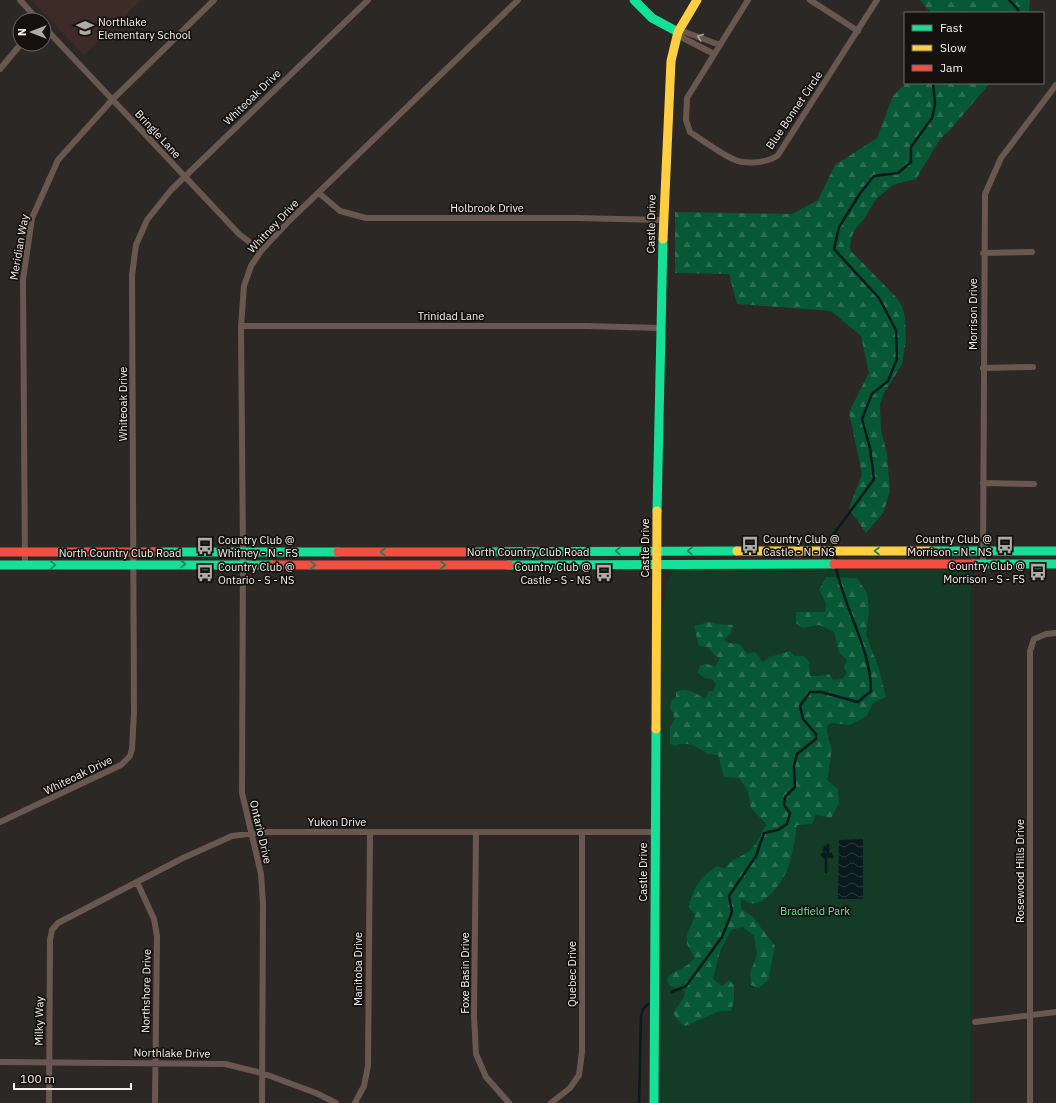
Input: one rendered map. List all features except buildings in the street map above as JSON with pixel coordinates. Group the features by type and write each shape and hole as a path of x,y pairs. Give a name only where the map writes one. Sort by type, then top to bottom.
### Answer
{"main road":[{"path":"634,0 652,18 678,32"},
{"name":"Castle Drive","path":"654,1103 657,551 662,220 668,86 671,61 678,32 697,0"},
{"path":"902,551 902,565"},
{"name":"North Country Club Road","path":"0,552 1056,551"},
{"path":"459,552 459,565"},
{"name":"North Country Club Road","path":"0,565 1056,564"}],"street":[{"path":"20,0 31,12"},
{"name":"Meridian Way","path":"25,566 23,280 32,218 58,160 112,100 214,0"},
{"name":"Whiteoak Drive","path":"0,822 121,765 130,756 132,749 134,712 134,255 147,220 184,176 368,0"},
{"name":"Whitney Drive","path":"243,552 241,326 244,286 251,266 261,250 518,0"},
{"name":"Blue Bonnet Circle","path":"748,0 687,98 686,120 690,132 734,160 748,162 771,160 778,155 858,31"},
{"path":"810,0 858,31 877,0"},
{"path":"678,32 685,32 720,45"},
{"path":"678,32 683,38 714,54"},
{"name":"Bringle Lane","path":"52,36 239,234 261,250"},
{"path":"0,69 14,52"},
{"name":"Morrison Drive","path":"983,564 983,253 986,188 1001,158 1056,85"},
{"name":"Holbrook Drive","path":"319,194 340,211 366,218 576,218 662,220"},
{"path":"983,253 1032,252"},
{"name":"Trinidad Lane","path":"241,326 578,326 661,328"},
{"path":"983,368 1033,367"},
{"path":"983,483 1034,484"},
{"name":"Ontario Drive","path":"243,552 242,793 261,874 263,904 262,1103"},
{"name":"Rosewood Hills Drive","path":"1030,1103 1030,651 1034,639 1046,634 1056,634"},
{"name":"Yukon Drive","path":"50,940 52,930 58,923 183,858 232,836 251,832 582,834 656,832"},
{"name":"Manitoba Drive","path":"355,1103 364,1086 368,1066 370,832"},
{"name":"Foxe Basin Drive","path":"476,833 474,1016 476,1054 486,1077 509,1103"},
{"name":"Quebec Drive","path":"551,1103 570,1088 579,1075 582,1052 582,834"},
{"name":"Northshore Drive","path":"137,882 154,919 157,936 155,1103"},
{"name":"Milky Way","path":"48,1103 50,940"},
{"path":"974,1022 1056,1012"},
{"name":"Northlake Drive","path":"0,1062 225,1064 262,1073 316,1093 336,1103"}],"shaded area":[{"name":"Northlake Elementary School","path":"31,0 141,0 84,55 52,22 52,12 43,12"}],"green space":[{"path":"920,0 1030,0 1029,12 930,12"},
{"path":"905,84 989,84 949,131 940,139 916,179 893,185 876,199 851,238 850,250 895,296 902,306 905,317 906,341 902,364 884,393 880,404 881,430 887,454 890,491 883,513 866,533 849,508 862,474 849,412 869,373 861,336 831,311 737,304 729,274 675,273 675,212 792,214 818,200 835,165 877,138 893,96"},
{"name":"Bradfield Park","path":"676,569 971,569 971,1103 658,1103 662,627 664,597 667,584 671,574"},
{"path":"826,577 857,578 867,593 869,611 866,635 879,669 886,697 873,703 867,716 850,725 831,723 827,726 827,734 832,749 827,780 838,789 839,803 831,818 816,815 812,824 797,825 792,855 787,871 774,891 768,897 755,903 749,903 741,898 741,909 752,916 775,946 768,980 759,988 751,985 750,974 757,954 754,936 743,927 731,930 720,951 713,979 722,986 729,980 734,985 734,1000 731,1011 720,1011 685,1026 680,1023 673,1013 684,997 685,991 670,986 667,981 668,976 689,964 694,958 687,939 688,932 695,915 689,908 692,895 701,879 711,870 717,866 725,869 731,862 751,850 767,825 751,808 748,791 739,778 724,777 718,755 707,754 688,744 679,744 675,746 670,744 670,727 675,719 670,707 672,700 676,698 676,692 680,690 688,690 705,699 709,691 713,691 716,684 712,679 704,678 698,672 700,665 707,664 715,667 720,658 715,656 708,647 699,646 694,626 709,622 733,625 731,633 724,640 728,643 739,644 747,654 755,652 763,662 770,657 790,651 795,656 804,656 809,662 810,676 829,674 833,680 842,679 847,673 844,667 847,660 839,653 834,632 819,625 802,628 796,623 796,612 825,612 826,603 819,590"}],"water":[{"path":"863,839 863,899 838,899 839,840"}],"waterway":[{"path":"1009,0 1018,9 1018,12"},
{"path":"836,562 833,535 874,479 870,448 862,419 872,394 888,381 897,359 896,330 879,298 834,249 839,227 861,192 874,176 898,173 911,162 911,147 932,118 935,104 933,84"},
{"path":"672,992 686,986 722,937 732,912 729,896 756,856 764,833 778,830 787,824 790,813 784,805 785,797 795,787 794,766 797,754 816,739 816,734 803,719 800,706 810,692 821,692 858,702 871,691 867,659 845,598 836,567"},
{"path":"826,872 826,856 824,853 822,855 824,857 826,857 827,856 828,856 829,854 831,854 832,857 828,856 828,855 828,854 828,850 828,849 827,847 825,847 824,850 828,850 828,848 828,845"},
{"path":"639,1103 641,1017 643,1009 648,1004"}],"traffic: fast":[{"path":"634,0 652,18 678,32"},
{"path":"657,511 663,239"},
{"path":"470,552 737,551"},
{"path":"931,551 1056,551"},
{"path":"154,552 338,552"},
{"path":"509,565 834,564"},
{"path":"973,564 1056,564"},
{"path":"0,565 272,565"},
{"path":"654,1103 656,729"}],"traffic: slow":[{"path":"663,239 671,61 678,32 697,0"},
{"path":"656,729 657,511"},
{"path":"737,551 931,551"}],"traffic: jam":[{"path":"0,552 154,552"},
{"path":"338,552 470,552"},
{"path":"834,564 973,564"},
{"path":"272,565 509,565"}],"place":[{"name":"Northlake Elementary School","path":"85,28"},
{"name":"Country Club @ Castle - N - NS","path":"750,545"},
{"name":"Country Club @ Morrison - N - NS","path":"1005,545"},
{"name":"Country Club @ Whitney - N - FS","path":"205,546"},
{"name":"Country Club @ Morrison - S - FS","path":"1038,572"},
{"name":"Country Club @ Ontario - S - NS","path":"205,573"},
{"name":"Country Club @ Castle - S - NS","path":"604,573"}]}
